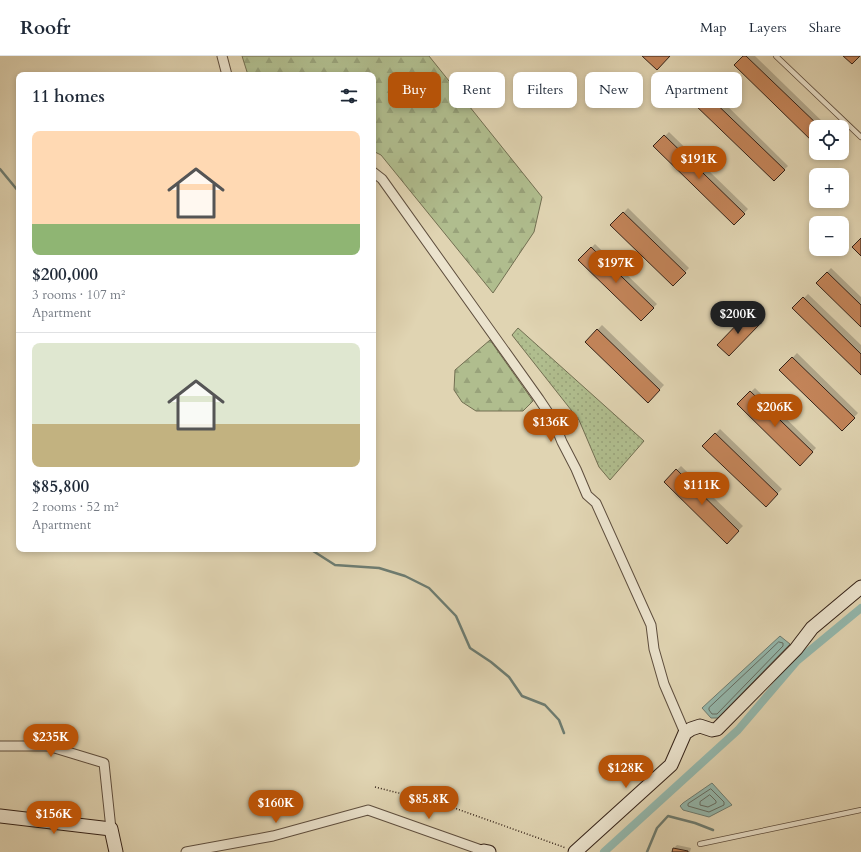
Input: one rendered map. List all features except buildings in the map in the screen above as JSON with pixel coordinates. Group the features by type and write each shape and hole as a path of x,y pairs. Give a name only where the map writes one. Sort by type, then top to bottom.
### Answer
{"street":[{"path":"222,56 226,72"},
{"path":"376,174 382,178 553,420 587,495 596,504 651,625 654,649 664,684 685,733"},
{"path":"575,852 671,765 685,733 700,726 712,730 717,729 796,649 812,628 861,588"},
{"path":"0,746 48,746 104,763 116,852"},
{"path":"186,852 273,836 368,810 484,852"},
{"path":"0,816 112,829"}],"lane":[{"path":"776,56 861,137"},
{"path":"700,844 861,810"}],"path":[{"path":"375,787 446,805 575,852"}],"green space":[{"path":"242,56 429,56 449,81 449,108 471,108 542,197 534,232 493,293 381,155 376,152 376,72 247,72"},
{"path":"518,328 644,441 610,480 599,467 579,420 512,335"},
{"path":"490,340 533,401 523,411 476,411 462,402 454,390 455,370"}],"water":[{"path":"780,636 790,644 718,718 711,718 702,708"},
{"path":"712,783 732,805 709,817 683,810 680,806 683,803"}],"waterway":[{"path":"0,169 16,188"},
{"path":"315,552 335,565 379,568 405,576 429,588 456,616 470,648 491,662 509,677 522,696 545,705 559,720 564,733"},
{"path":"604,852 738,730 797,661 861,608"},
{"path":"647,852 657,828 668,816 695,823 713,830"}]}
